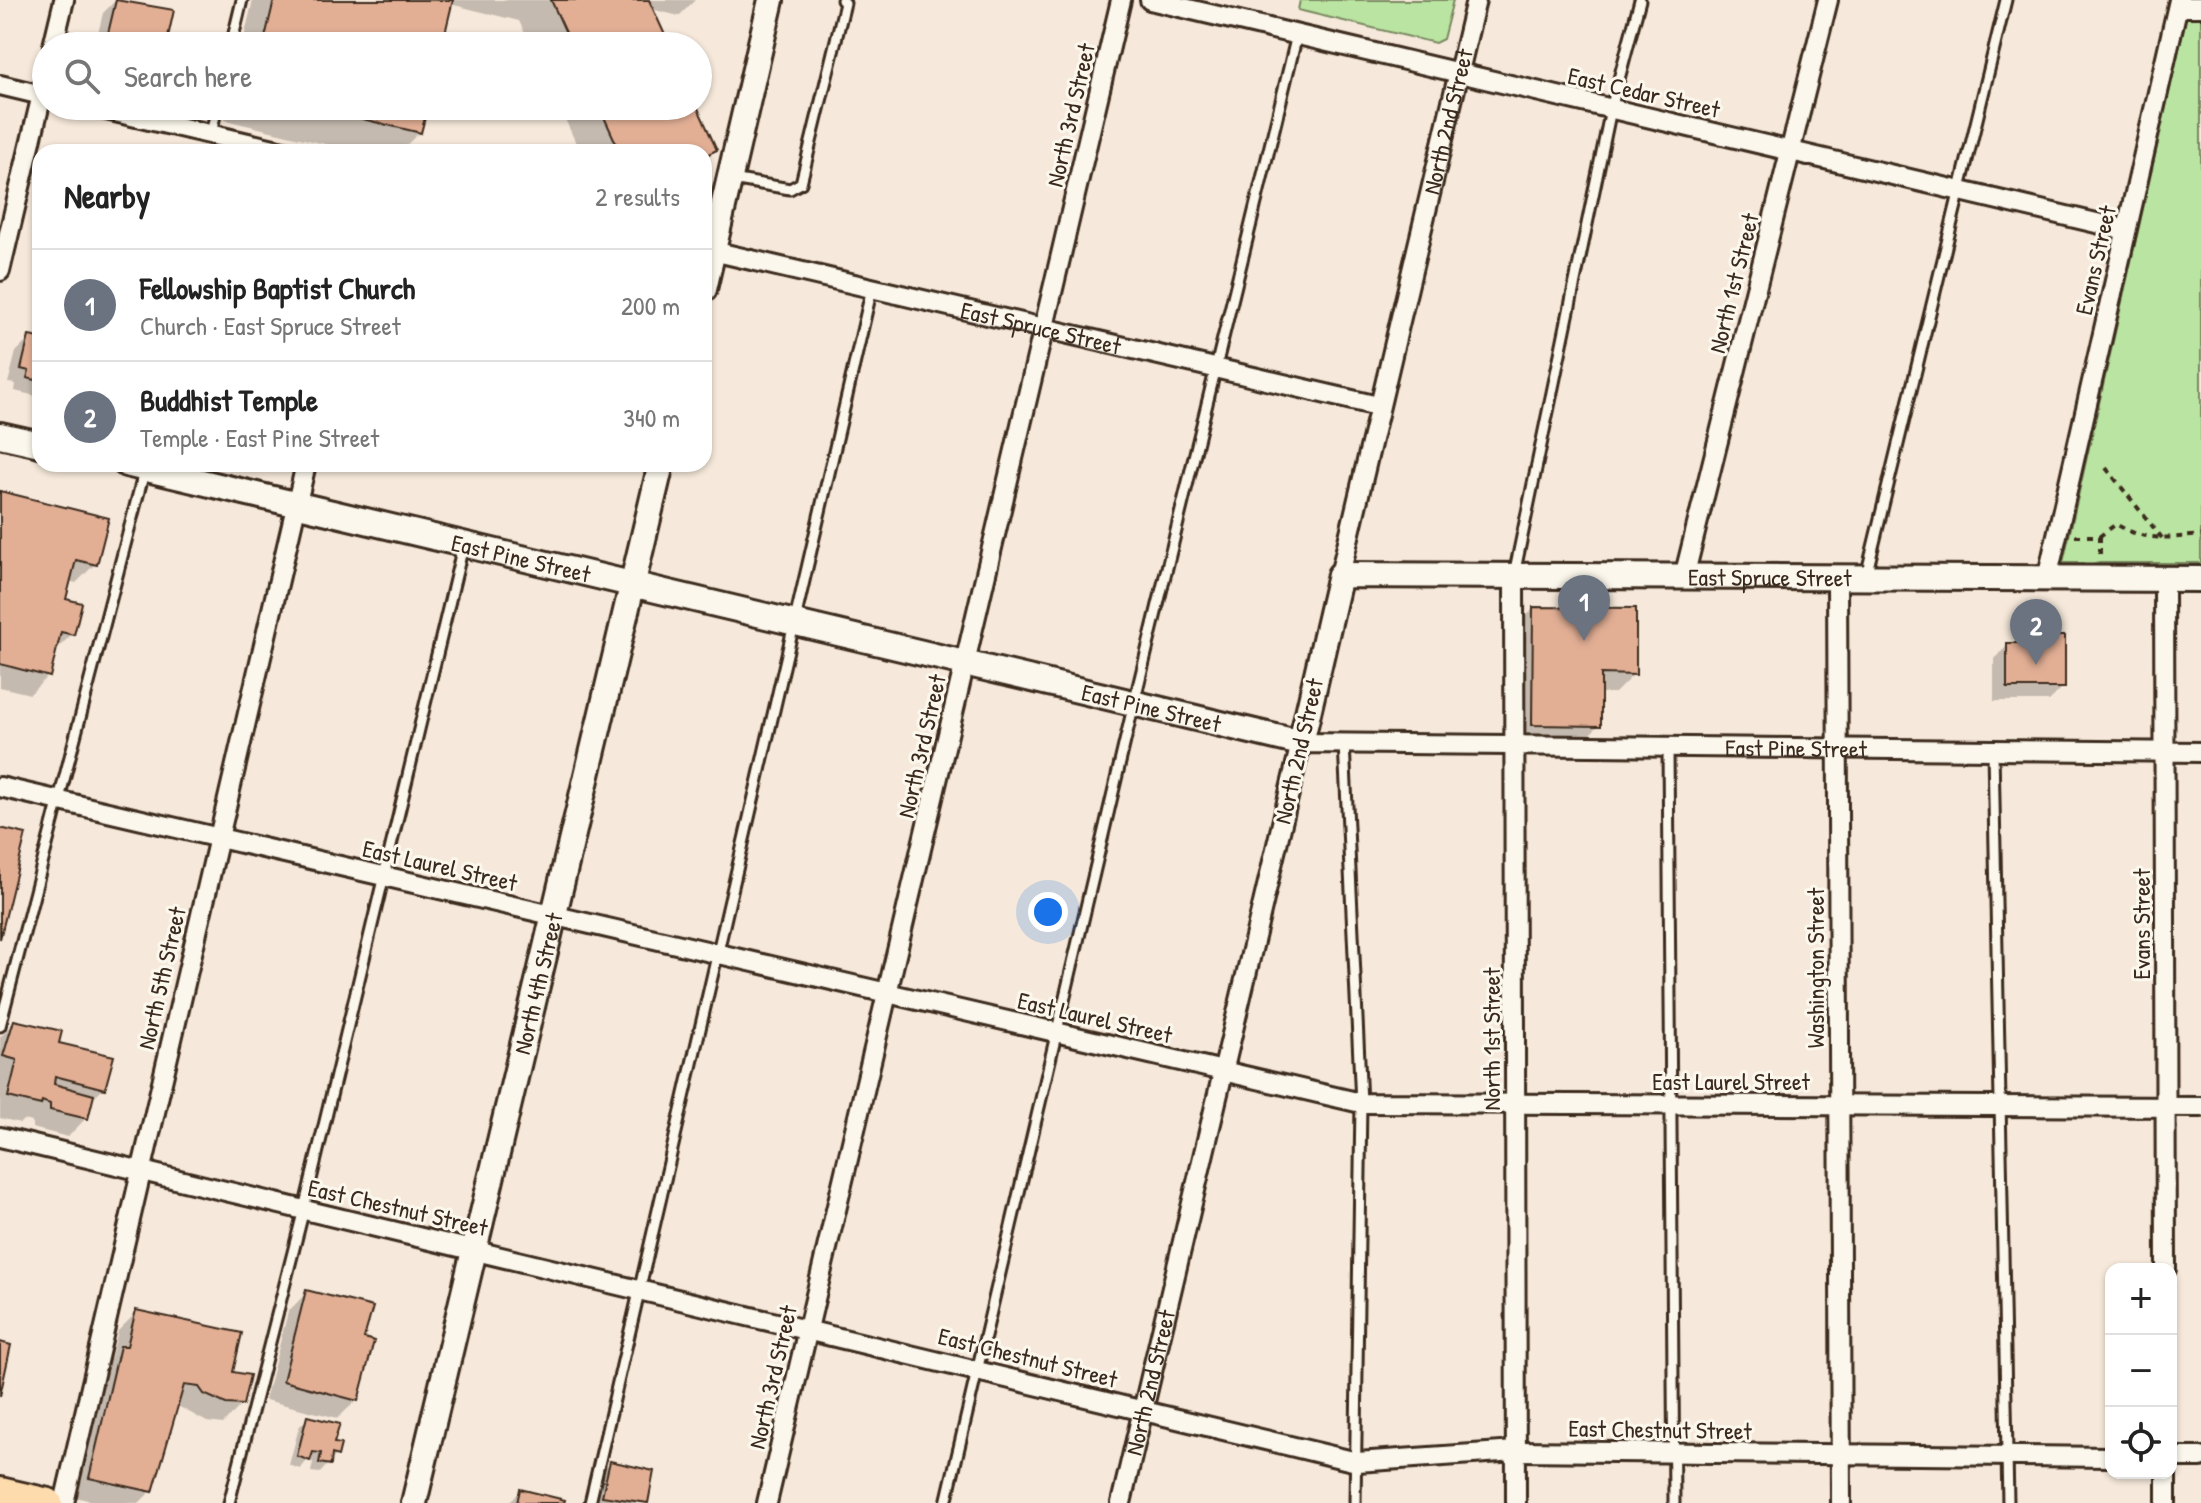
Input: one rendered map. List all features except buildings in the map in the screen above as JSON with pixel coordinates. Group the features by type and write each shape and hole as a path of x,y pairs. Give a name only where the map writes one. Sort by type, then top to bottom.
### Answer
{"main road":[{"path":"0,1492 48,1503"}],"street":[{"path":"56,32 64,0"},
{"path":"712,240 730,179 771,0"},
{"name":"North 3rd Street","path":"767,1503 1121,0"},
{"name":"East Cedar Street","path":"1150,0 2126,230"},
{"name":"North 2nd Street","path":"1121,1503 1476,0"},
{"name":"North 1st Street","path":"1684,577 1828,0"},
{"path":"2178,3 2201,7"},
{"name":"Evans Street","path":"2047,579 2178,3"},
{"path":"0,85 32,88"},
{"path":"0,271 37,120"},
{"path":"150,120 253,144"},
{"name":"East Spruce Street","path":"712,251 1378,406"},
{"path":"0,435 32,442"},
{"name":"East Pine Street","path":"161,472 1301,743 2201,752"},
{"name":"North 5th Street","path":"64,1503 304,472"},
{"name":"North 4th Street","path":"414,1503 659,472"},
{"name":"East Spruce Street","path":"1340,575 2201,579"},
{"name":"North 1st Street","path":"1514,576 1516,1503"},
{"name":"Washington Street","path":"1837,578 1841,1503"},
{"name":"Evans Street","path":"2164,579 2166,1263"},
{"name":"East Laurel Street","path":"0,787 1361,1103 2201,1107"},
{"name":"East Chestnut Street","path":"0,1137 808,1328 1357,1462 1516,1451 2105,1457"},
{"path":"2177,1457 2201,1457"},
{"path":"2166,1479 2166,1503"}],"lane":[{"path":"234,32 242,0"},
{"path":"730,179 790,189 801,183 845,3 842,0"},
{"path":"1514,576 1611,109 1640,0"},
{"path":"1866,578 2006,0"},
{"path":"946,1503 1059,1033 1134,703 1297,35"},
{"path":"211,134 214,120"},
{"path":"590,1503 872,288"},
{"path":"0,1026 135,472"},
{"path":"229,1503 304,1209 463,543"},
{"path":"1344,743 1361,1103 1355,1503"},
{"path":"1668,747 1674,1503"},
{"path":"1993,750 2008,1503"}],"path":[{"path":"2106,468 2162,538"},
{"path":"2056,536 2100,536 2116,524 2134,536 2162,538 2201,535"}],"green space":[{"path":"1300,0 1453,0 1443,39 1435,43 1298,10"},
{"path":"2186,18 2201,18 2201,563 2063,563"}],"place":[{"name":"Fellowship Baptist Church","path":"1584,641"},
{"name":"Buddhist Temple","path":"2036,665"}]}
